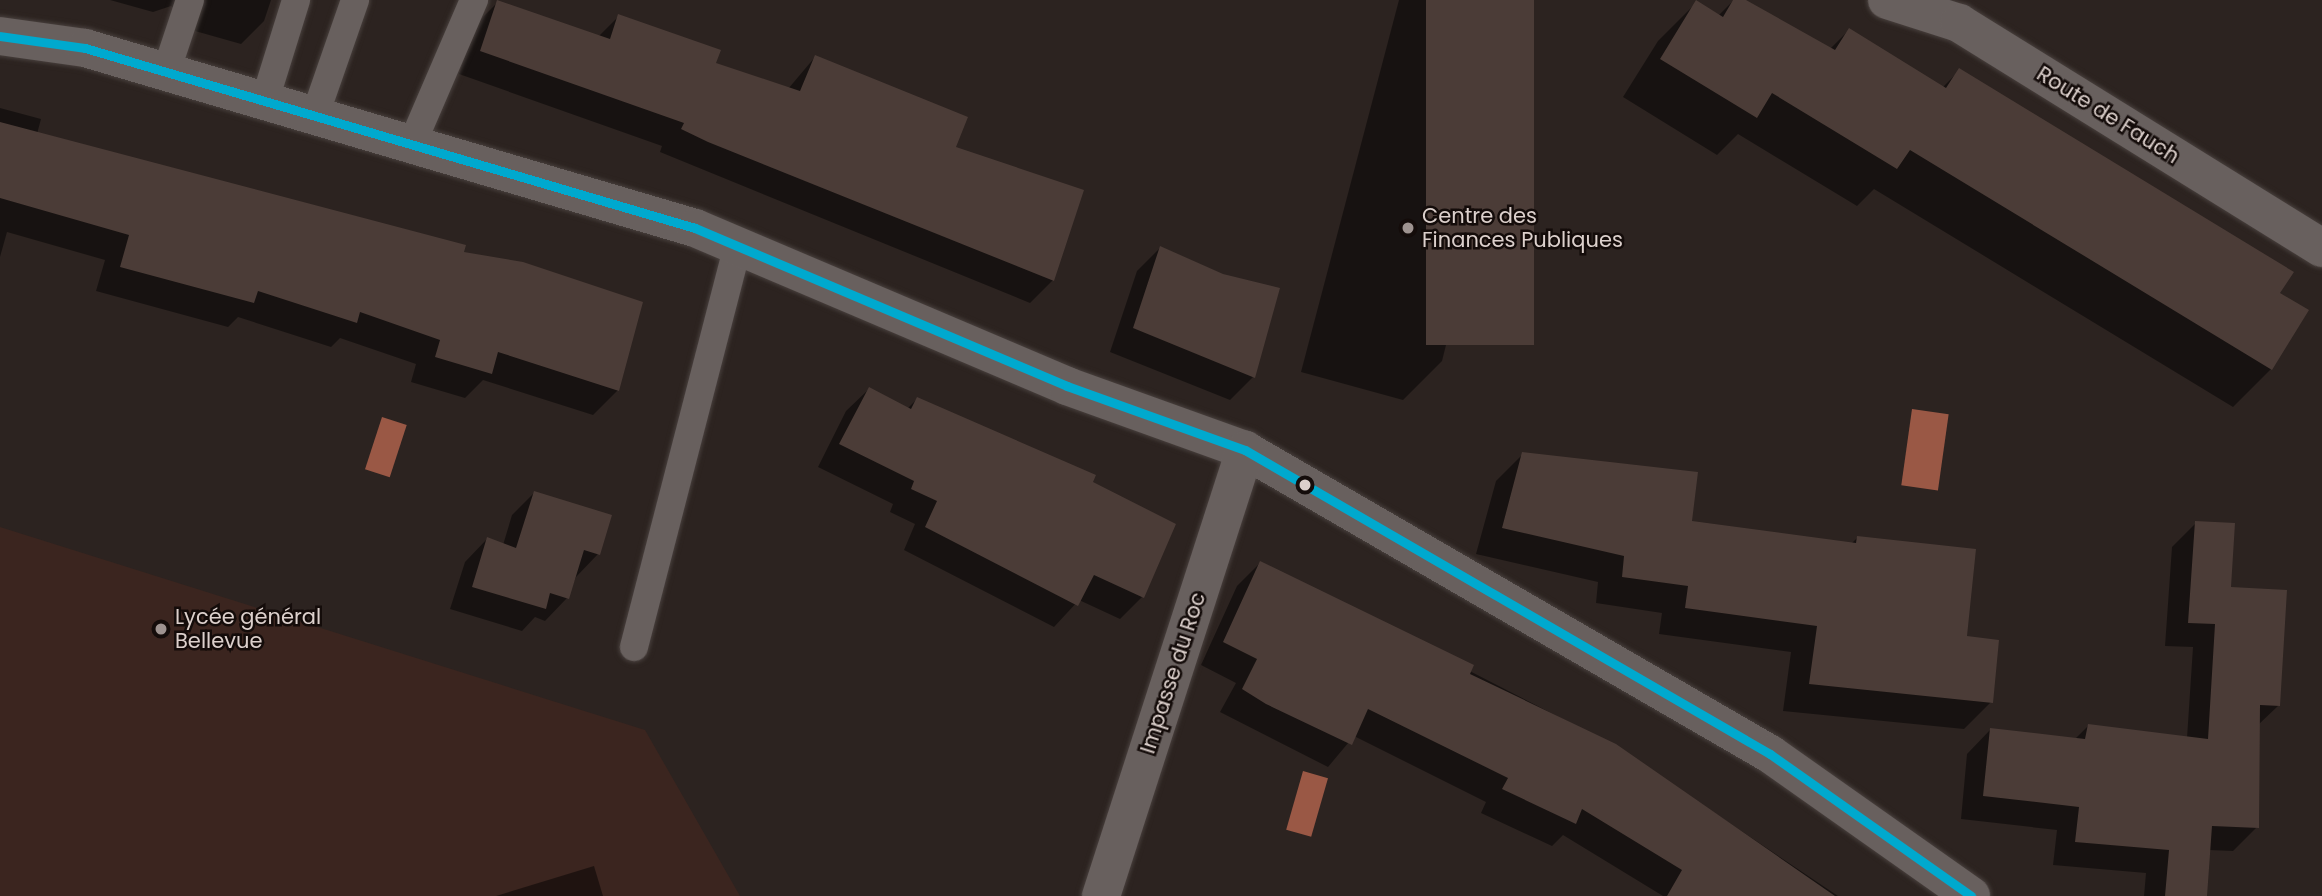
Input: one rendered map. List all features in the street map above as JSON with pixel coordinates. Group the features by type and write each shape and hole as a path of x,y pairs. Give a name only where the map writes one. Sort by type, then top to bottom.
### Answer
{"street":[{"name":"Route de Fauch","path":"1887,0 1959,23 2322,248"},
{"path":"0,36 85,48 165,75 412,144 738,245 1067,386 1245,450 1770,754 1971,896"},
{"name":"Impasse du Roc","path":"1101,896 1245,450"}],"lane":[{"path":"165,75 190,0"},
{"path":"264,103 296,0"},
{"path":"314,118 355,0"},
{"path":"412,144 474,0"},
{"path":"634,647 738,245"}],"shaded area":[{"path":"1912,409 1949,414 1938,490 1901,485"},
{"path":"382,417 407,425 390,477 365,469"},
{"name":"Lycée général Bellevue","path":"0,527 645,730 740,896 0,896"},
{"path":"1303,771 1328,778 1311,837 1286,830"}],"building":[{"path":"497,0 610,39 618,14 721,50 716,63 800,91 815,55 968,117 956,147 1084,190 1054,281 708,142 681,129 684,123 480,51"},
{"path":"1426,0 1534,0 1534,345 1426,345"},
{"path":"1696,0 1723,17 1733,0 1746,0 1835,50 1849,28 1946,88 1959,68 2294,272 2280,293 2309,310 2272,370 1910,150 1897,169 1772,93 1757,118 1660,59"},
{"path":"0,122 466,245 464,252 523,262 643,302 619,391 498,352 492,374 435,357 440,340 360,312 357,323 258,291 254,303 120,267 129,235 0,198"},
{"path":"1160,246 1223,274 1280,288 1255,378 1133,328"},
{"path":"869,387 911,409 917,397 1096,475 1093,482 1176,524 1144,598 1094,575 1078,606 925,527 937,501 911,489 914,481 839,444"},
{"path":"1522,452 1698,472 1692,521 1856,543 1857,536 1976,549 1967,636 1999,640 1993,703 1809,684 1817,626 1685,608 1688,586 1622,577 1624,556 1502,528"},
{"path":"534,491 612,515 600,555 584,550 569,599 550,593 546,609 472,587 487,537 516,548"},
{"path":"2195,521 2235,523 2231,587 2287,590 2280,706 2260,705 2259,828 2212,826 2207,896 2165,896 2169,850 2075,842 2079,807 1983,796 1990,728 2085,739 2088,724 2208,739 2215,624 2188,623"},
{"path":"1260,561 1474,665 1470,674 1616,744 1835,896 1667,896 1682,870 1582,809 1576,824 1502,789 1508,778 1368,709 1352,745 1266,704 1242,689 1257,659 1223,642"}],"transit line":[{"path":"0,36 85,48 695,228 1067,386 1245,450 1770,754 1971,896"}],"place":[{"name":"Centre des Finances Publiques","path":"1408,228"},
{"name":"Lycée général Bellevue","path":"161,629"}]}
